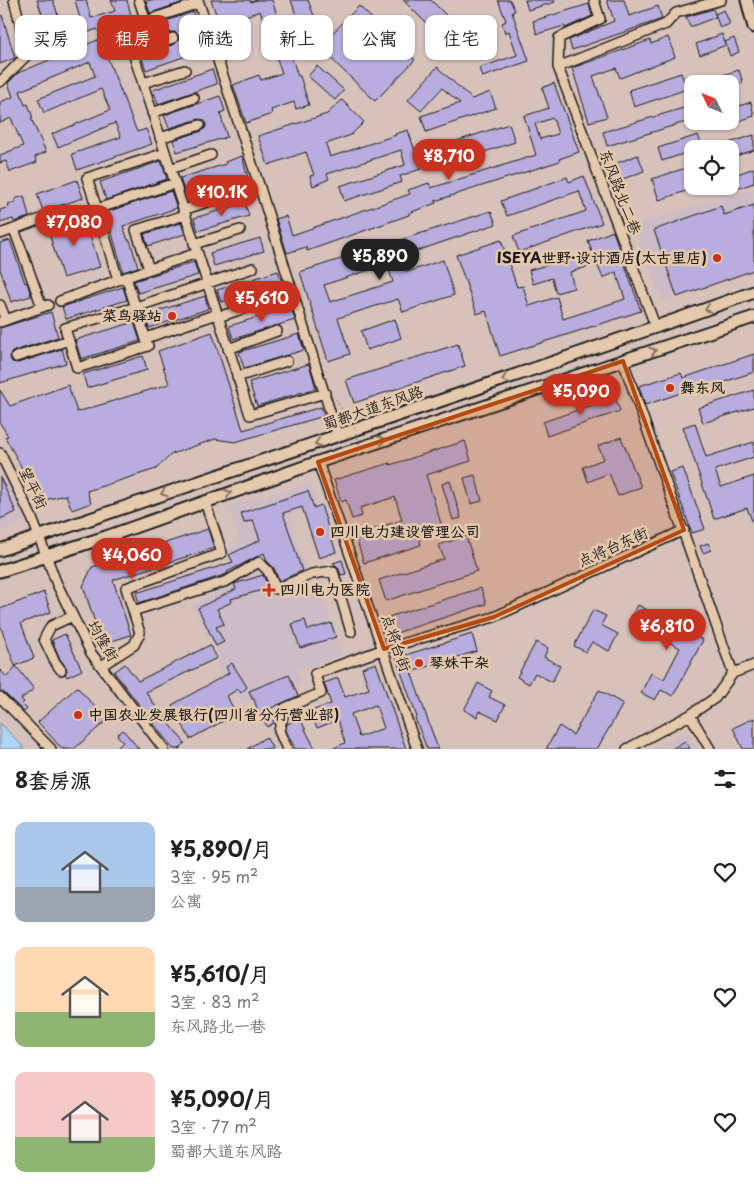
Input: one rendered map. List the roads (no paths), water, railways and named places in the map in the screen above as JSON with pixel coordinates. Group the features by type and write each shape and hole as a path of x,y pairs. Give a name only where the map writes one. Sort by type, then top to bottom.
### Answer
{"main road":[{"path":"746,0 754,27"},
{"name":"蜀都大道东风路","path":"0,550 656,328 754,292"},
{"path":"0,571 106,537 318,462 754,317"}],"street":[{"path":"139,0 144,15"},
{"name":"东风路北二巷","path":"594,0 600,19 559,38 558,67 656,328"},
{"path":"558,67 666,24 676,13 721,0"},
{"path":"163,15 198,1 260,188 338,436"},
{"path":"0,82 28,54 15,2"},
{"path":"169,39 173,38"},
{"path":"135,60 250,415 325,393"},
{"path":"142,83 185,70"},
{"path":"152,113 194,98"},
{"path":"160,138 200,125"},
{"path":"165,153 87,178 122,278 136,307 148,346 77,368 65,328 136,307 253,268"},
{"path":"170,170 211,155"},
{"path":"97,209 175,183"},
{"path":"149,269 136,230 228,195"},
{"path":"0,234 62,211"},
{"path":"0,305 3,321 45,306 14,229"},
{"path":"60,301 149,269 240,230"},
{"path":"146,338 267,301"},
{"path":"228,349 277,331"},
{"path":"16,357 68,340"},
{"path":"623,360 733,673"},
{"path":"238,377 287,361"},
{"name":"望平街","path":"0,453 40,536"},
{"name":"点将台街","path":"318,462 418,749"},
{"path":"101,666 134,645 140,633 126,588 222,553 204,502"},
{"name":"点将台东街","path":"287,749 279,731 285,708 321,693 315,674 384,649 494,617 684,530"},
{"name":"均隆街","path":"40,536 56,582 91,653 164,749"},
{"path":"133,611 227,581 259,562 268,571 276,589 312,574 333,571 351,632"},
{"path":"61,670 44,639 51,626 73,616"},
{"path":"627,749 690,715 715,698 733,673 754,665"},
{"path":"0,697 51,749"},
{"path":"690,715 710,749"}],"water":[{"path":"0,723 25,749 0,749"}],"place":[{"name":"ISEYA世野·设计酒店(太古里店)","path":"717,258"},
{"name":"菜鸟驿站","path":"172,316"},
{"name":"舞东风","path":"670,388"},
{"name":"四川电力建设管理公司","path":"320,532"},
{"name":"四川电力医院","path":"269,590"},
{"name":"琴妹干杂","path":"419,663"},
{"name":"中国农业发展银行(四川省分行营业部)","path":"78,715"}]}
